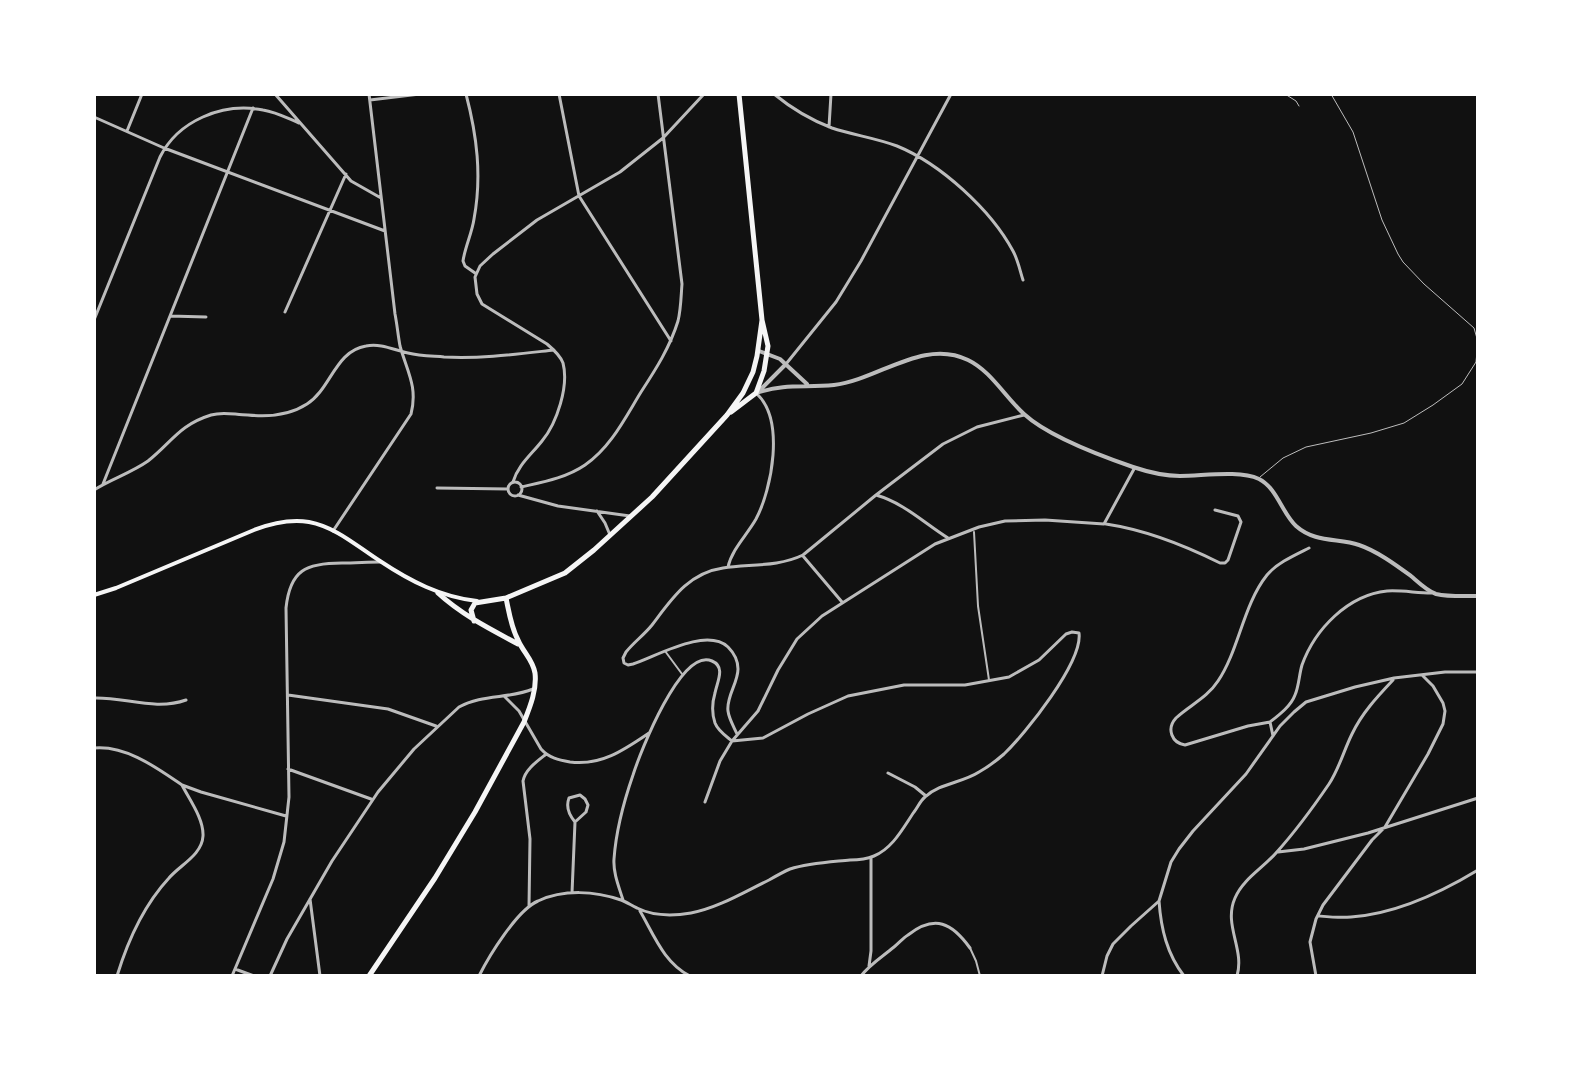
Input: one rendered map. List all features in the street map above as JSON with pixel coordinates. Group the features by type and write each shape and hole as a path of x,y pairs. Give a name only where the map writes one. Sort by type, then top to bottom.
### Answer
{"main road":[{"path":"727,415 756,393 768,353 739,94"},
{"path":"756,393 753,383 762,320"},
{"path":"438,593 479,602 506,598 565,573 652,497 727,415 748,384 758,354"},
{"path":"94,595 238,536 268,525 295,521 333,531 438,593 474,621 520,645"},
{"path":"369,976 454,847 524,722 534,689 535,672 513,628 506,598"},
{"path":"474,621 472,606 479,602"},
{"path":"502,635 513,628"}],"street":[{"path":"127,131 142,94"},
{"path":"275,94 346,174 359,186 381,198"},
{"path":"333,531 411,414 414,398 395,314 369,94"},
{"path":"370,100 420,94"},
{"path":"466,94 477,143 478,182 474,223 463,261 468,270 477,273"},
{"path":"559,94 579,196 671,341"},
{"path":"521,487 552,480 576,470 586,465 608,444 671,341 679,313 682,284 658,94"},
{"path":"508,489 520,466 549,431 559,410 563,364 554,350 482,304 475,287 480,266 537,220 620,172 663,138 704,94"},
{"path":"774,94 804,115 829,127 895,146 946,175 982,209 1010,246 1023,280"},
{"path":"829,127 831,94"},
{"path":"756,393 786,364 836,302 951,94"},
{"path":"278,110 280,100"},
{"path":"103,485 253,108"},
{"path":"94,320 164,148 178,132 208,115 232,109 278,110 299,123"},
{"path":"94,117 164,148 385,231"},
{"path":"285,312 346,174"},
{"path":"170,316 206,317"},
{"path":"94,490 146,462 188,424 211,415 266,415 287,413 301,407 317,396 339,363 357,348 379,346 448,357 489,357 554,350"},
{"path":"758,354 768,353 786,364 809,386"},
{"path":"756,393 780,386 835,385 911,359 928,355 955,355 977,365 1024,415 1080,446 1135,468 1178,476 1245,475 1258,479 1266,484 1294,525 1307,534 1359,545 1389,561 1433,593"},
{"path":"728,567 731,556 764,502 772,467 773,438 767,409 756,393"},
{"path":"737,734 728,705 738,671 736,659 724,644 708,640 677,646 633,664 624,661 626,652 653,624 659,612 685,585 706,573 728,567 794,560 959,435 1024,415"},
{"path":"1104,524 1135,468"},
{"path":"513,482 521,487"},
{"path":"518,495 521,487"},
{"path":"437,488 508,489"},
{"path":"508,489 510,494 558,506 630,516"},
{"path":"876,495 901,504 948,538"},
{"path":"705,802 720,761 737,734 758,711 797,639 842,602 919,553 948,538 1005,521 1087,521 1142,531 1225,563 1241,522 1238,516 1215,510"},
{"path":"597,511 610,535"},
{"path":"973,529 978,606 990,682"},
{"path":"1309,548 1268,573 1216,684 1175,719 1171,730 1176,743 1185,745 1270,722 1278,716 1295,696 1302,665 1313,642 1332,618 1353,603 1386,591 1478,596"},
{"path":"803,555 842,602"},
{"path":"232,976 280,860 287,816 287,594 296,576 320,563 381,562"},
{"path":"479,976 496,947 529,906 548,897 572,893 596,894 663,915 694,912 733,898 787,870 871,858 899,835 922,799 943,786 979,773 1013,745 1038,715 1065,673 1076,653 1079,633 1066,634 1048,653 1020,672 990,682 904,685 848,696 763,738 732,741 717,728 714,717 713,701 719,667 716,662 701,660 683,675 649,733 626,797 614,855 614,871 623,900"},
{"path":"665,651 683,675"},
{"path":"1184,976 1175,965 1160,921 1159,901 1171,862 1193,831 1246,774 1294,712 1306,702 1394,678 1478,672"},
{"path":"1316,976 1310,942 1317,916 1372,840 1385,827 1428,754 1445,718 1441,697 1421,674"},
{"path":"1237,976 1239,952 1231,925 1234,900 1247,881 1278,852 1332,780 1353,732 1370,703 1394,678"},
{"path":"270,976 287,939 332,861 373,800 414,749 466,703 534,689"},
{"path":"288,695 388,709 437,727"},
{"path":"504,696 516,707 545,754 565,761 591,762 610,757 649,733"},
{"path":"1295,696 1306,702"},
{"path":"94,698 152,705 171,705 186,700"},
{"path":"1270,722 1273,736"},
{"path":"94,748 112,748 154,766 182,785 287,816"},
{"path":"529,906 530,839 523,781 545,754"},
{"path":"288,769 373,800"},
{"path":"888,773 926,796"},
{"path":"117,976 141,916 166,880 201,846 203,832 200,822 182,785"},
{"path":"572,893 575,822 567,803 569,798 580,795 588,805 586,812 575,822"},
{"path":"1278,852 1304,849 1478,798"},
{"path":"869,966 871,858"},
{"path":"1317,916 1350,917 1390,911 1443,889 1478,870"},
{"path":"310,899 320,976"},
{"path":"1102,976 1113,944 1159,901"},
{"path":"640,910 666,957 690,976"},
{"path":"861,976 905,936 931,924 944,924 956,930 970,948 980,976"},
{"path":"235,969 254,976"}],"lane":[{"path":"1285,94 1299,106"},
{"path":"1258,479 1283,458 1306,447 1380,431 1412,418 1462,384 1476,362 1478,342 1474,328 1424,284 1398,254 1374,197 1353,132 1331,94"}]}
